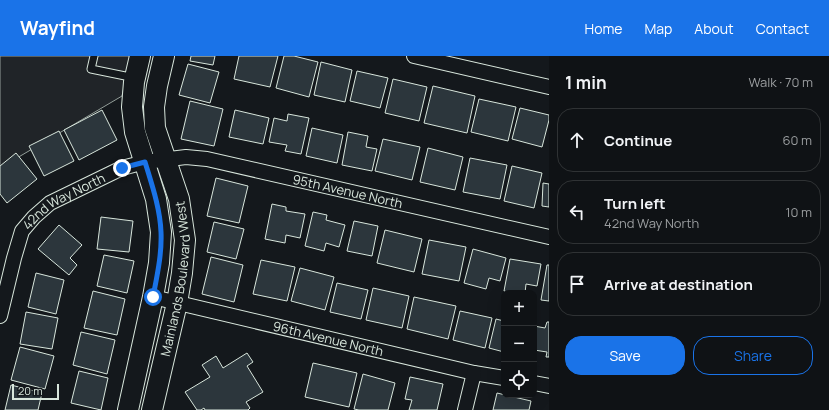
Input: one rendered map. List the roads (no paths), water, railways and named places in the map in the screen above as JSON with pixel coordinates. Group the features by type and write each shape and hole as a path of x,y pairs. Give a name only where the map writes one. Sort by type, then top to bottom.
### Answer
{"street":[{"name":"Mainlands Boulevard West","path":"128,410 153,297 159,263 161,232 156,199 135,132 132,107 135,78 140,56"},
{"name":"Mainlands Boulevard West","path":"152,410 177,303 185,240 179,199 155,128 154,107 164,56"},
{"path":"414,56 549,87"},
{"name":"95th Avenue North","path":"145,162 186,158 206,159 549,237"},
{"name":"42nd Way North","path":"0,316 22,231 34,216 50,203 122,168 145,162"},
{"name":"96th Avenue North","path":"153,297 474,373 501,378"},
{"path":"465,410 474,373"},
{"path":"537,384 549,386"}],"lane":[{"path":"94,56 91,69 135,78"}]}
